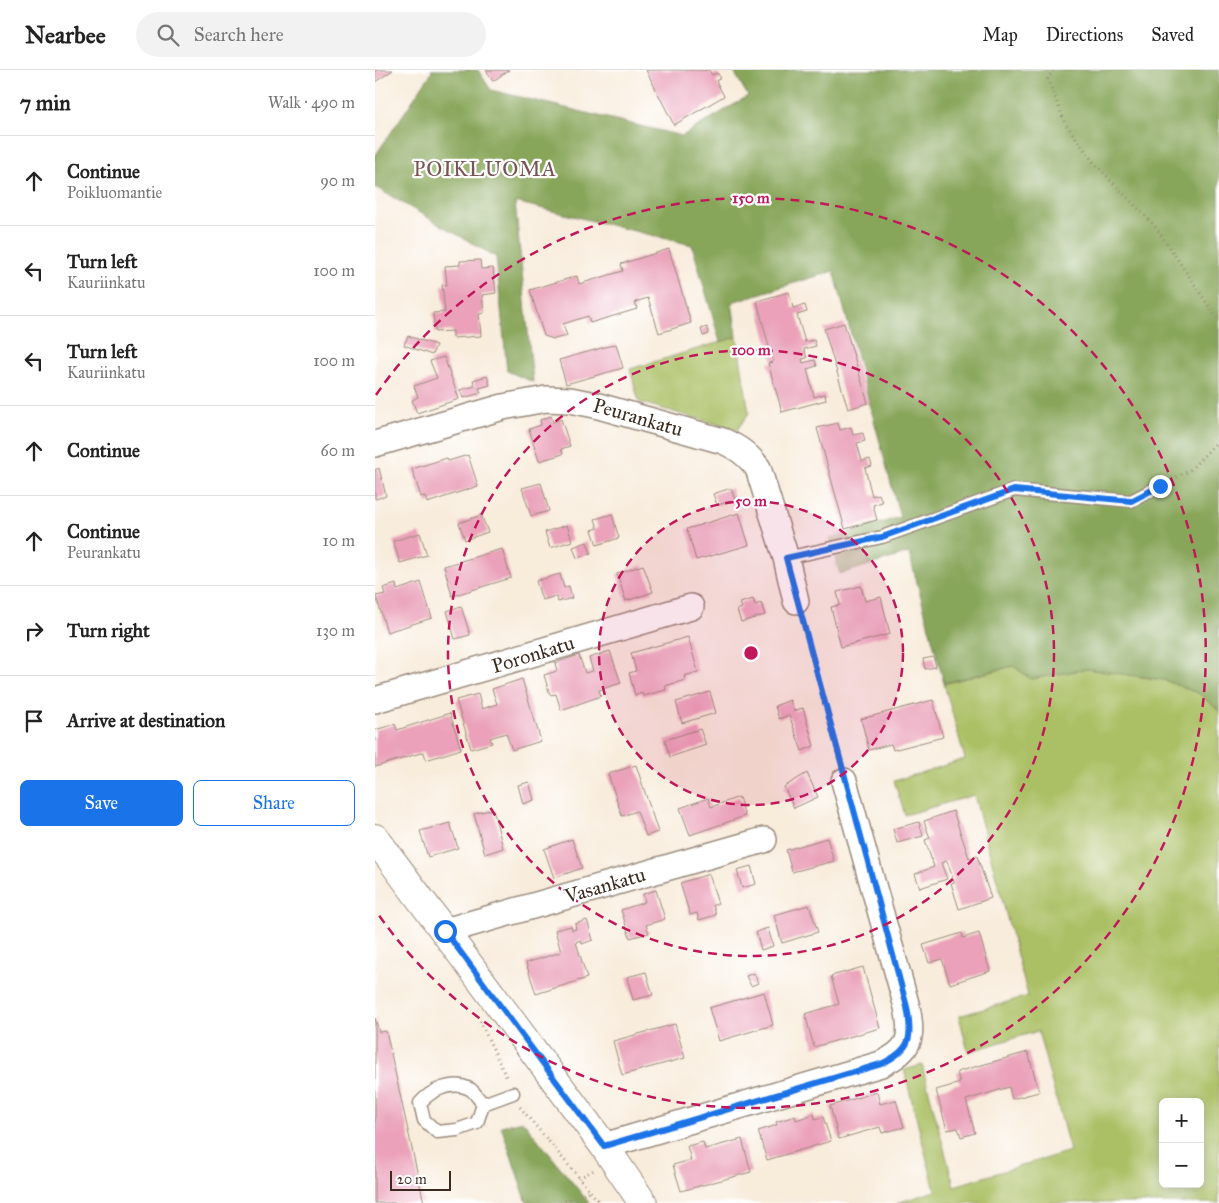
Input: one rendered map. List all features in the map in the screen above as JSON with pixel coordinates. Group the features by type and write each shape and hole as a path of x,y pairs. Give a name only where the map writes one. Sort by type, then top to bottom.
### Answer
{"street":[{"name":"Peurankatu","path":"375,444 527,401 570,400 595,405 737,447 749,457 757,468 786,558 796,601"},
{"name":"Poronkatu","path":"375,700 691,607"},
{"path":"604,1146 881,1064 897,1056 909,1042 911,1025 907,1007 844,781"},
{"path":"375,838 604,1146 643,1203"},
{"name":"Vasankatu","path":"445,931 764,840"}],"lane":[{"path":"786,558 882,537 1014,490 1131,501 1160,486"},
{"path":"456,1085 471,1090 483,1104 477,1123 457,1130 437,1132 424,1120 420,1103 429,1092 456,1085"},
{"path":"483,1104 513,1093"}],"path":[{"path":"1053,70 1048,79 1065,123 1095,162 1155,226 1219,321"},
{"path":"1160,486 1189,470 1219,440"},
{"path":"796,601 844,781"},
{"path":"479,1019 521,1108 600,1203"},
{"path":"560,1203 589,1191"}],"green space":[{"path":"431,70 478,70 491,90 682,136 748,96 733,70 1219,70 1219,711 1200,694 1164,680 1087,669 1031,679 1013,666 944,683 909,553 840,574 829,539 900,517 834,271 732,302 737,337 720,342 692,245 515,202 533,382 507,371 496,257 375,187 375,156 432,72"},
{"path":"737,337 749,413 737,430 639,402 630,369"},
{"path":"1013,666 1031,679 1087,669 1164,680 1200,694 1219,711 1219,1203 897,1203 935,1191 904,1070 922,1065 954,1186 1070,1151 1038,1031 968,1052 959,1016 1028,996 974,795 905,815 894,781 965,759 944,684"},
{"path":"523,1121 589,1203 527,1203 501,1126"}],"building":[{"path":"375,70 393,70 375,82"},
{"path":"486,70 509,70 493,81"},
{"path":"646,70 709,70 712,75 717,73 721,78 716,81 724,96 674,125"},
{"path":"669,249 691,323 659,333 648,298 635,302 637,309 590,323 588,316 563,324 567,336 554,339 544,336 530,290 577,276 579,284 623,271 621,264"},
{"path":"480,260 481,269 493,268 496,293 482,295 484,313 479,314 481,336 453,338 453,331 435,332 433,313 445,312 442,285 447,285 445,266 460,265 460,261"},
{"path":"789,292 793,308 805,305 807,312 797,315 805,342 814,340 816,346 804,349 807,358 802,359 803,363 815,360 817,366 807,369 814,397 825,394 826,400 782,412 768,363 773,362 757,301"},
{"path":"844,323 868,403 848,409 824,329"},
{"path":"707,327 709,334 703,336 701,329"},
{"path":"408,336 436,345 432,355 404,345"},
{"path":"616,344 623,368 566,384 559,360"},
{"path":"444,357 459,399 417,413 412,400 418,397 414,386 437,378 430,361"},
{"path":"487,376 490,385 479,388 481,393 463,398 460,390 475,386 473,380"},
{"path":"551,416 553,422 561,419 570,446 561,449 563,454 539,461 529,429 541,425 540,420"},
{"path":"838,423 840,430 851,427 853,435 863,433 865,441 857,443 862,461 870,459 872,466 865,468 872,496 879,494 882,502 873,505 877,520 845,529 817,428"},
{"path":"468,455 478,486 427,503 425,496 421,497 412,469 447,458 448,461"},
{"path":"379,468 386,496 375,499 375,470"},
{"path":"541,483 549,511 531,516 522,488"},
{"path":"731,488 735,500 717,505 713,494"},
{"path":"739,513 749,545 696,560 687,529"},
{"path":"612,514 619,538 597,545 592,530 598,528 595,519"},
{"path":"481,515 488,532 465,540 459,523"},
{"path":"567,525 572,541 550,548 545,532"},
{"path":"420,533 427,555 400,563 393,541"},
{"path":"587,542 591,553 577,558 573,547"},
{"path":"502,549 511,578 452,596 444,566"},
{"path":"643,565 653,592 626,601 617,574"},
{"path":"560,574 564,588 569,586 572,598 558,602 556,596 542,600 536,581"},
{"path":"421,582 432,618 387,632 376,596 385,594 383,588 396,584 397,590"},
{"path":"861,586 865,601 881,597 890,634 841,647 831,607 840,605 837,592"},
{"path":"753,599 755,605 761,603 765,615 741,622 737,610 742,608 740,603"},
{"path":"461,606 470,635 455,639 447,611"},
{"path":"688,637 698,672 684,676 685,680 665,686 666,690 643,696 642,693 635,695 629,673 636,671 631,653"},
{"path":"610,651 621,683 599,690 601,696 561,710 556,694 550,695 544,675 557,671 555,663 579,655 585,673 593,671 589,658"},
{"path":"934,657 936,667 925,669 923,659"},
{"path":"522,679 541,741 512,750 506,733 490,738 492,743 471,749 456,700 478,694 482,709 497,704 492,689"},
{"path":"710,692 716,713 682,723 676,702"},
{"path":"790,700 794,711 803,708 814,746 802,751 789,715 779,719 775,706"},
{"path":"933,700 943,737 893,750 891,744 869,750 861,719"},
{"path":"450,713 461,749 426,760 424,752 375,767 375,730 395,724 397,730"},
{"path":"700,729 706,745 670,757 665,740"},
{"path":"636,765 658,832 646,836 637,811 622,816 608,774"},
{"path":"807,773 818,797 794,808 784,787"},
{"path":"529,782 534,800 523,804 518,785"},
{"path":"739,797 745,816 690,835 680,808 708,798 711,807"},
{"path":"493,809 503,848 485,854 474,814"},
{"path":"953,811 969,858 977,856 991,898 959,909 951,883 954,882 947,861 941,863 947,879 920,888 915,874 934,867 925,840 930,838 924,821"},
{"path":"919,822 923,836 897,843 893,829"},
{"path":"450,823 458,848 428,857 420,831"},
{"path":"827,838 834,861 792,872 786,850"},
{"path":"572,839 582,868 554,878 544,849"},
{"path":"751,866 756,884 742,888 737,870"},
{"path":"709,874 718,904 713,905 716,915 699,920 697,913 690,915 680,883"},
{"path":"656,890 665,919 646,925 649,933 630,938 621,910 645,902 643,894"},
{"path":"809,905 818,932 782,943 774,915"},
{"path":"587,920 593,940 582,944 581,940 576,942 587,978 536,994 526,963 561,952 555,930 571,926 572,930 576,929 575,924"},
{"path":"768,928 773,946 761,950 756,932"},
{"path":"962,933 963,938 979,933 990,971 950,984 942,959 929,963 923,945"},
{"path":"863,967 880,1028 814,1047 805,1014 839,1004 831,976"},
{"path":"646,972 653,995 633,1000 627,977"},
{"path":"754,973 758,983 751,986 746,976"},
{"path":"764,992 773,1025 719,1041 709,1008"},
{"path":"375,1018 379,1032 386,1031 424,1203 375,1203"},
{"path":"675,1024 685,1058 622,1075 613,1041"},
{"path":"1028,1052 1039,1092 1012,1099 1009,1087 966,1100 975,1133 961,1137 958,1128 947,1130 936,1090 960,1083 957,1072"},
{"path":"877,1092 880,1104 896,1100 904,1127 882,1133 880,1127 839,1139 830,1106"},
{"path":"814,1114 815,1119 823,1117 831,1141 767,1160 758,1131 777,1125 776,1122 795,1116 796,1120"},
{"path":"742,1139 751,1172 681,1191 673,1165 691,1160 687,1146 703,1142 705,1149"}],"district":[{"name":"POIKLUOMA","path":"485,169"}],"route":[{"path":"445,931 604,1146 881,1064 897,1056 909,1042 911,1025 907,1007 844,781 786,558 882,537 1014,490 1131,501 1160,486"}]}
